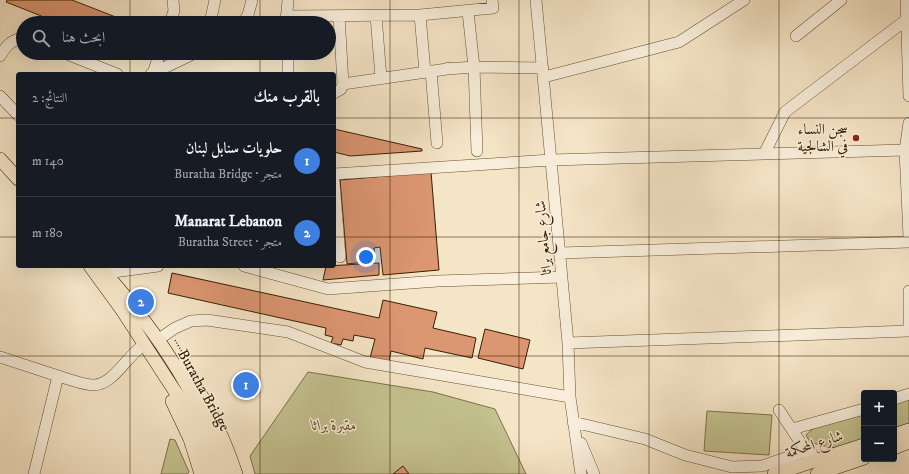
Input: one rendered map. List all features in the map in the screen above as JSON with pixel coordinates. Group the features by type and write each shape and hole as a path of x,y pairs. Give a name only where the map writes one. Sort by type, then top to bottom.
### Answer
{"main road":[{"path":"0,159 16,177"},
{"path":"0,171 16,187"},
{"path":"92,268 127,306 162,337 193,380 215,420 226,444 236,474"},
{"path":"103,269 127,306 141,347 178,412 190,439 201,474"},
{"name":"Buratha Bridge","path":"127,306 142,328 178,396 206,434 225,474"},
{"path":"897,434 909,430"},
{"name":"Buratha Bridge","path":"206,434 213,474"},
{"path":"897,447 909,442"},
{"name":"شارع المحكمة","path":"817,471 861,447"},
{"name":"شارع المحكمة","path":"774,474 817,471 861,459"}],"street":[{"path":"172,0 174,11 172,16"},
{"path":"211,16 214,0"},
{"path":"247,16 252,0"},
{"path":"286,16 288,0"},
{"path":"336,16 420,15 468,12 492,8 492,0"},
{"name":"شارع جامع براثا","path":"536,0 568,344 570,397 581,474"},
{"path":"343,84 448,69 474,67 543,73 679,42 744,0"},
{"path":"796,36 841,0"},
{"path":"906,0 909,96"},
{"path":"468,12 474,67 477,151"},
{"path":"420,15 437,143"},
{"path":"336,92 341,89 343,84 339,16"},
{"path":"376,16 381,78"},
{"path":"764,154 785,112 906,20"},
{"path":"0,56 8,44 16,39"},
{"path":"82,60 112,72"},
{"path":"153,72 157,60"},
{"path":"156,72 181,60"},
{"path":"288,60 288,72"},
{"path":"0,96 16,114"},
{"path":"909,123 904,150 909,236"},
{"path":"336,174 551,160 904,150"},
{"path":"336,207 340,257"},
{"path":"560,253 909,242"},
{"path":"103,269 121,268"},
{"path":"252,268 328,288 561,277"},
{"path":"568,344 909,331 909,291"},
{"path":"162,337 175,328 191,321 207,320 288,332 365,362 570,397"},
{"path":"0,357 58,376 94,385 102,384 112,378 131,354 141,347"},
{"path":"34,474 58,376"},
{"path":"897,398 909,394"},
{"path":"779,410 806,451 812,454 817,471"},
{"path":"792,429 861,410"},
{"path":"573,422 645,439 685,455 722,466 744,468 762,466"},
{"path":"573,422 594,474"},
{"path":"740,474 806,451"}],"green space":[{"name":"مقبرة براثا","path":"308,372 433,392 495,409 526,474 255,474 250,456"},
{"path":"909,397 909,426 897,430 897,426 897,400"},
{"path":"707,411 772,415 769,455 704,451"},
{"path":"861,412 861,442 837,448 810,442 806,435 811,430 817,426"},
{"path":"170,439 175,440 189,472 187,474 161,474"}],"building":[{"path":"7,0 72,0 113,16 41,16 6,2"},
{"path":"336,129 422,149 422,151 350,156 336,152"},
{"path":"431,172 439,270 383,275 380,247 374,248 375,261 347,264 340,180"},
{"path":"379,263 379,275 323,280 326,268 336,268 336,265"},
{"path":"172,273 379,318 383,300 437,312 433,328 476,338 472,358 425,348 423,359 391,351 389,362 370,358 375,339 354,335 353,341 343,339 341,345 331,343 333,337 325,335 326,328 168,293"},
{"path":"485,329 530,340 523,369 478,358"},
{"path":"403,466 409,474 393,474"}],"place":[{"name":"سجن النساء في الشالجية","path":"856,138"},
{"name":"Manarat Lebanon","path":"141,302"},
{"name":"حلويات سنابل لبنان","path":"246,385"}]}
